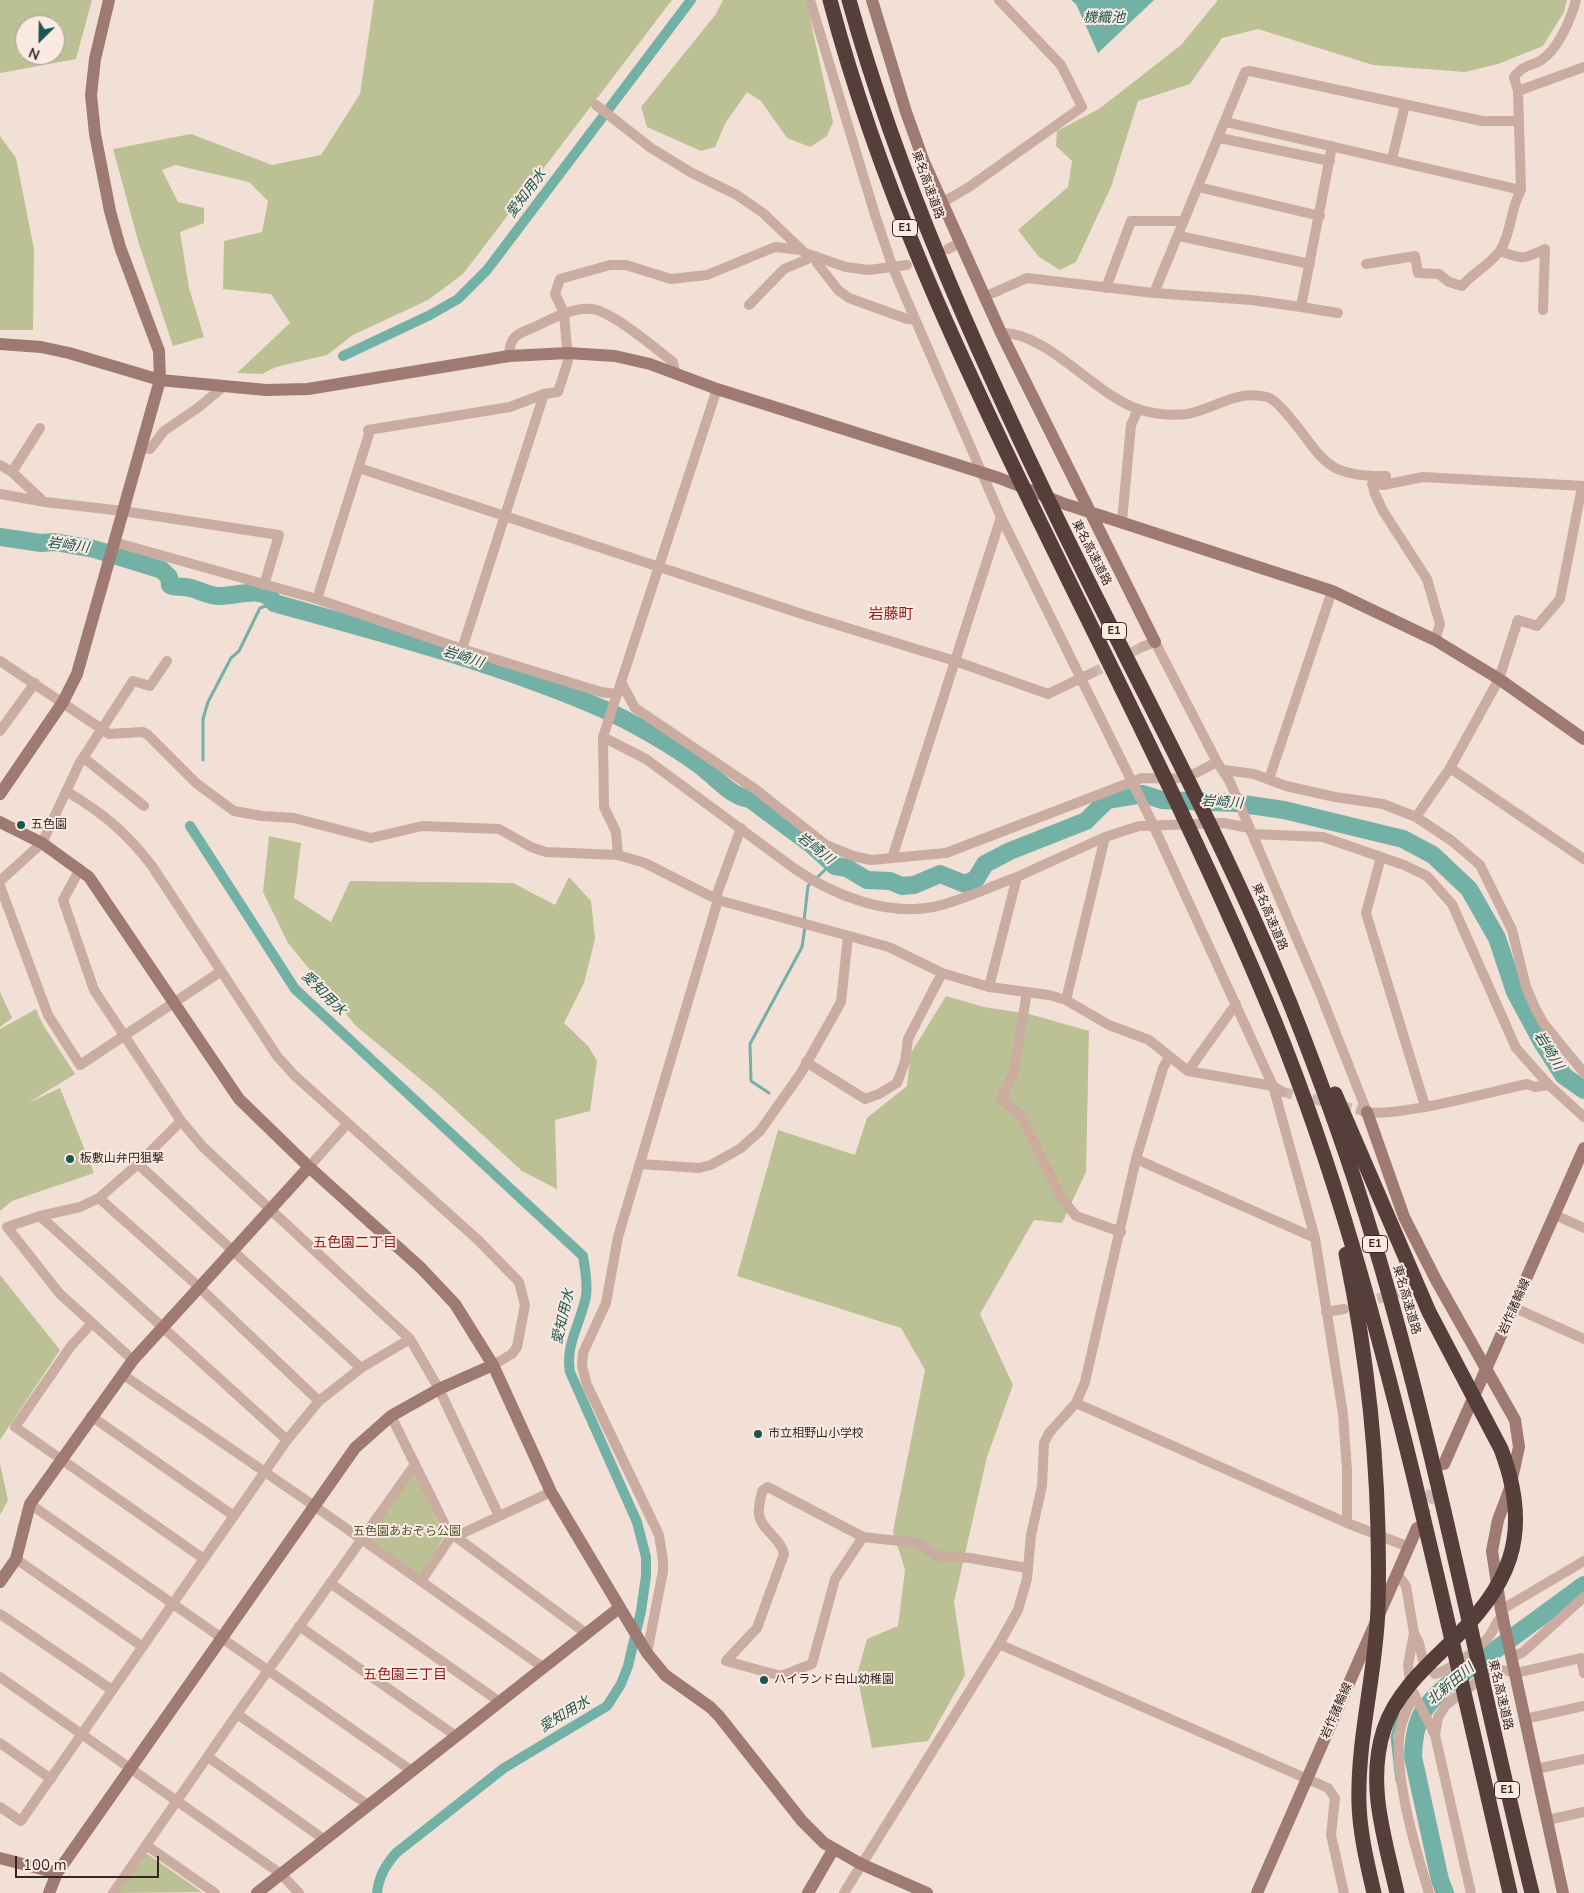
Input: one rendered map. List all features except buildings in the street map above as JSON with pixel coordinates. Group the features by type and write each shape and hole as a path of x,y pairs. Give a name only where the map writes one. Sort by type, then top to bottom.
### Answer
{"highway":[{"name":"E1","path":"830,0 860,102 895,202 935,302 1003,447 1196,844 1275,1024 1328,1171 1362,1275 1386,1364 1450,1620 1465,1697 1510,1893"},
{"name":"東名高速道路","path":"850,0 883,108 943,273 1058,521 1221,845 1288,998 1352,1171 1406,1354 1532,1893"},
{"path":"1240,888 1292,998 1412,1273 1449,1352 1504,1456 1515,1493 1516,1530 1513,1551 1495,1590 1474,1619 1414,1679 1392,1711 1385,1728 1378,1755 1376,1784 1383,1831 1397,1893"},
{"path":"1328,1171 1352,1284 1372,1430 1377,1511 1378,1608 1373,1675 1361,1758 1359,1803 1363,1847 1374,1893"}],"street":[{"path":"0,794 63,702 77,674 160,380 159,350 120,247 110,211 95,134 91,95 95,60 109,0"},
{"path":"810,0 893,268 914,320 1001,517 1151,821 1273,1086 1315,1238 1343,1414 1347,1470 1347,1523"},
{"path":"872,0 906,112 924,162 1001,333 1155,642 1230,782 1320,993 1362,1111 1430,1283 1508,1404 1515,1420 1519,1447 1510,1488 1498,1520 1492,1551 1525,1719 1563,1893"},
{"path":"943,202 969,187 1082,108 1060,65 999,0"},
{"path":"1366,264 1415,256 1418,273 1439,274 1449,282 1462,286 1470,276 1500,251 1514,202 1521,190 1518,91 1514,77 1522,67 1541,60 1548,53 1572,15 1576,0"},
{"path":"1518,91 1584,67"},
{"path":"1154,293 1220,138 1242,76 1250,71 1482,121 1519,122"},
{"path":"596,105 651,148 692,173 738,195 763,213 801,250"},
{"path":"1392,160 1405,105"},
{"path":"1226,122 1521,190"},
{"path":"1220,138 1330,161"},
{"path":"1301,307 1332,146"},
{"path":"1198,187 1320,216"},
{"path":"1106,288 1131,221 1184,221"},
{"path":"1179,236 1310,264"},
{"path":"948,249 961,242"},
{"path":"317,599 359,468 368,430 510,407 544,394 558,392 568,361 564,313 555,294 560,280 590,269 610,265 626,265 671,279 707,275 775,247 801,250 846,267 869,270 907,265"},
{"path":"1500,251 1516,258 1528,257 1545,249 1543,310"},
{"path":"749,305 784,269 815,256"},
{"path":"815,256 817,263 838,290 849,298 914,320"},
{"path":"984,296 1027,278 1154,293 1252,300 1338,313"},
{"path":"509,356 510,342 513,338 564,313 592,309 603,313 636,334 673,362 675,372"},
{"path":"1001,333 1010,332 1054,352 1069,366 1118,400 1138,409 1166,414 1188,414 1229,398 1269,397 1280,406 1302,431 1311,446 1335,470 1373,480 1383,485 1423,478 1583,487 1582,511 1560,599 1537,626 1518,620 1499,679 1450,768 1416,817"},
{"path":"0,344 41,347 69,353 160,380 266,390 308,389 509,356 568,353 615,356 675,372 717,388 982,474 1332,592 1435,640 1499,679 1584,738"},
{"path":"141,448 150,449 164,431 199,407 223,387"},
{"path":"618,855 616,832 604,806 603,736 616,696 622,684 717,388"},
{"path":"462,649 544,394"},
{"path":"1122,521 1131,425 1138,409"},
{"path":"12,472 40,428"},
{"path":"0,465 12,472 45,502"},
{"path":"359,468 506,515 658,567 955,661 1048,694 1092,673"},
{"path":"1373,480 1386,476"},
{"path":"1373,480 1383,511 1427,579 1440,624 1435,640"},
{"path":"0,494 45,502 123,511 278,536 264,585"},
{"path":"892,858 1001,517"},
{"path":"114,544 317,599 462,649 616,696"},
{"path":"1269,779 1332,592"},
{"path":"1142,648 1155,642"},
{"path":"0,661 109,734 143,732 148,735 196,783 219,801 245,814 294,818 372,838 422,826 499,830 530,847 546,852 618,855 645,863 718,900 889,947 942,973 988,987 1066,1000 1109,1025 1149,1040 1188,1071 1273,1086 1283,1092"},
{"path":"0,881 42,843 79,764 98,737 100,728 133,681 150,686 167,661"},
{"path":"0,731 35,683"},
{"path":"622,684 635,708 755,789 826,845 853,856 872,860 946,853 1134,786 1142,778 1170,778 1192,775 1202,768 1220,766 1269,779 1286,786 1383,804 1416,817 1452,840 1480,865 1512,930 1526,987 1535,1008 1544,1024 1584,1073"},
{"path":"603,736 646,758 817,884 872,904 913,909 933,907 977,893 1105,837 1151,821 1224,823 1323,837 1381,857 1427,876 1442,891 1452,904 1466,933 1516,1048 1549,1085 1584,1117"},
{"path":"84,758 144,806"},
{"path":"1450,768 1584,859"},
{"path":"49,1893 57,1873 313,1505 355,1448 391,1416 439,1389 493,1365 512,1354 517,1347 525,1305 519,1282 478,1240 347,1124 294,1075 277,1056 152,866 132,840 97,810 66,791"},
{"path":"0,822 42,843 80,869 95,886 172,1003 239,1099 309,1167 444,1291 466,1319 493,1365 551,1492 619,1608 646,1651 665,1675 710,1706 802,1821 824,1843 833,1850 861,1864 927,1893"},
{"path":"646,1651 663,1571 664,1560 659,1535 587,1385 582,1366 582,1353 598,1325 606,1303 618,1237 718,900 717,894 741,828"},
{"path":"1066,1000 1105,837"},
{"path":"1381,857 1366,912 1425,1106"},
{"path":"80,869 63,900 94,990 126,1035 181,1121 203,1147 410,1339 439,1389 499,1516"},
{"path":"988,987 1017,877"},
{"path":"0,886 48,1015 80,1065 220,972"},
{"path":"640,1164 699,1168 711,1165 741,1148 760,1132 806,1062 841,1002 848,936"},
{"path":"806,1062 865,1099 879,1094 897,1083 905,1062 908,1038 942,973"},
{"path":"1027,992 1014,1075 1001,1099 1021,1115 1062,1199 1076,1216 1121,1232"},
{"path":"1188,1071 1236,1004"},
{"path":"844,1893 999,1644 1023,1596 1042,1486 1044,1443 1049,1433 1076,1403 1085,1382 1121,1232 1136,1159 1162,1068 1169,1057"},
{"path":"1362,1111 1387,1112 1425,1106 1527,1084 1535,1087 1549,1085"},
{"path":"133,1360 60,1294 7,1227 40,1216 80,1208 99,1198 138,1164 181,1121"},
{"path":"0,1582 16,1559 30,1504 122,1374 162,1327 347,1124"},
{"name":"岩作諸輪線","path":"1444,1464 1515,1308 1584,1148"},
{"path":"1136,1159 1315,1238"},
{"path":"138,1164 361,1368"},
{"path":"99,1198 199,1287 320,1401"},
{"path":"1555,1215 1584,1228"},
{"path":"40,1216 288,1440"},
{"path":"1515,1308 1584,1339"},
{"path":"1326,1312 1344,1309"},
{"path":"92,1323 71,1346 15,1427 204,1559"},
{"path":"0,1807 21,1821 288,1440 320,1401 361,1368 410,1339"},
{"path":"122,1374 266,1472 544,1668"},
{"path":"1076,1403 1347,1523 1409,1547"},
{"path":"91,1416 234,1516"},
{"path":"391,1416 414,1466 448,1531 587,1634"},
{"path":"113,1893 299,1626 414,1466"},
{"path":"863,1537 835,1579 812,1664 780,1676 726,1661 757,1628 784,1554 783,1547 762,1522 759,1514 762,1491 768,1487 863,1537 918,1543 937,1556 970,1558 1027,1568"},
{"path":"421,1581 452,1535 461,1534 551,1492"},
{"path":"30,1504 173,1602 412,1771"},
{"name":"岩作諸輪線","path":"1257,1893 1417,1528"},
{"path":"16,1559 143,1647"},
{"path":"1397,1573 1406,1586 1414,1634 1419,1643 1423,1660 1435,1674 1449,1670 1490,1636 1503,1613 1584,1561"},
{"path":"330,1583 500,1702"},
{"path":"1513,1658 1523,1652 1584,1596"},
{"path":"257,1893 619,1608"},
{"path":"0,1614 112,1690"},
{"path":"299,1626 456,1736"},
{"path":"1414,1634 1408,1665 1414,1695 1434,1735 1471,1893"},
{"path":"999,1644 1328,1788 1335,1798 1331,1836 1344,1893"},
{"path":"1434,1735 1438,1717 1446,1705 1490,1672 1503,1670 1516,1672 1580,1658 1584,1673"},
{"path":"0,1677 281,1874 299,1893"},
{"path":"1414,1695 1404,1716 1400,1732 1402,1788 1429,1893"},
{"path":"1525,1719 1584,1706"},
{"path":"237,1714 368,1804"},
{"path":"0,1743 50,1779"},
{"path":"208,1757 326,1840"},
{"path":"1536,1769 1584,1759"},
{"path":"1548,1820 1584,1812"},
{"path":"146,1845 215,1893"},
{"path":"808,1893 833,1850"},
{"path":"0,1858 57,1873"}],"green space":[{"path":"0,0 92,0 76,59 65,61 65,15 15,15 15,65 43,65 0,73"},
{"path":"374,0 672,0 463,274 428,300 353,335 327,355 276,367 262,374 237,373 290,323 271,294 223,289 224,241 262,232 268,201 249,182 175,165 162,170 178,202 204,208 204,223 180,232 189,288 204,337 173,346 139,244 113,149 191,134 272,165 321,155 360,94"},
{"path":"723,0 806,0 833,122 827,136 810,147 787,138 761,101 747,92 726,122 715,147 701,151 647,127 641,107 716,14"},
{"path":"1218,0 1567,0 1564,12 1543,46 1498,64 1465,72 1373,65 1258,29 1222,38 1190,84 1138,101 1111,187 1076,262 1060,270 1039,257 1018,230 1068,187 1072,161 1056,146 1057,131 1099,109 1181,45"},
{"path":"0,136 16,158 34,249 33,330 0,330"},
{"path":"269,836 301,843 294,898 331,922 350,881 513,883 555,905 569,877 591,901 595,939 584,983 564,1023 588,1046 597,1061 590,1111 555,1120 557,1189 522,1171 437,1093 356,1026 288,943 263,892"},
{"path":"0,992 12,1018 0,1027"},
{"path":"946,996 984,1007 1029,1014 1089,1031 1086,1172 1062,1223 1034,1220 980,1314 1013,1385 987,1457 954,1602 965,1675 928,1741 872,1748 857,1675 867,1639 898,1626 905,1570 893,1531 925,1370 901,1328 737,1276 778,1130 855,1155 867,1118 907,1086 911,1053"},
{"path":"36,1009 42,1023 75,1074 28,1103 60,1088 94,1173 12,1201 0,1211 0,1029"},
{"path":"0,1275 60,1350 0,1440"},
{"path":"0,1464 8,1500 0,1515"},
{"name":"五色園あおぞら公園","path":"414,1471 444,1536 420,1577 366,1539"},
{"path":"146,1853 202,1892 117,1893"}],"water":[{"name":"機織池","path":"1071,0 1154,0 1098,53 1076,4"}],"waterway":[{"name":"愛知用水","path":"343,356 430,315 458,299 487,270 691,0"},
{"name":"岩崎川","path":"0,537 41,543 55,542 94,549 162,570 169,577 170,585 172,586 189,588 210,595 263,594 274,603 441,650 523,677 603,709 639,727 688,757 735,794 750,799 812,845 835,866 847,868 867,880 890,881 902,886 914,885 940,874 965,884 976,879 985,864 1010,851 1086,821 1107,800 1143,794 1162,800 1236,803 1284,810 1403,839 1433,855 1469,889 1497,938 1515,992 1542,1042 1564,1076 1584,1090"},
{"path":"203,760 203,719 208,702 231,658 239,651 260,608 274,603"},
{"name":"愛知用水","path":"190,826 295,989 583,1256 587,1291 570,1352 570,1372 637,1522 646,1557 646,1576 641,1611 628,1666 621,1684 607,1706 504,1768 396,1853 383,1871 377,1893"},
{"path":"804,921 808,886 826,869 835,866"},
{"path":"769,1093 751,1081 750,1044 802,947 805,927"},
{"name":"北新田川","path":"1445,1893 1440,1880 1413,1757 1415,1733 1421,1715 1440,1691 1450,1683 1584,1585"},
{"path":"1397,1781 1392,1737 1398,1714"}],"tunnel":[{"path":"1092,673 1142,647"},
{"path":"1283,1092 1359,1110"},
{"path":"1363,1303 1423,1286"},
{"path":"1421,1519 1438,1478"}],"place":[{"name":"五色園","path":"21,825"},
{"name":"板敷山弁円狙撃","path":"70,1159"},
{"name":"市立相野山小学校","path":"758,1434"},
{"name":"ハイランド白山幼稚園","path":"764,1680"}],"district":[{"name":"岩藤町","path":"891,615"},
{"name":"五色園二丁目","path":"355,1244"},
{"name":"五色園三丁目","path":"405,1676"}]}
